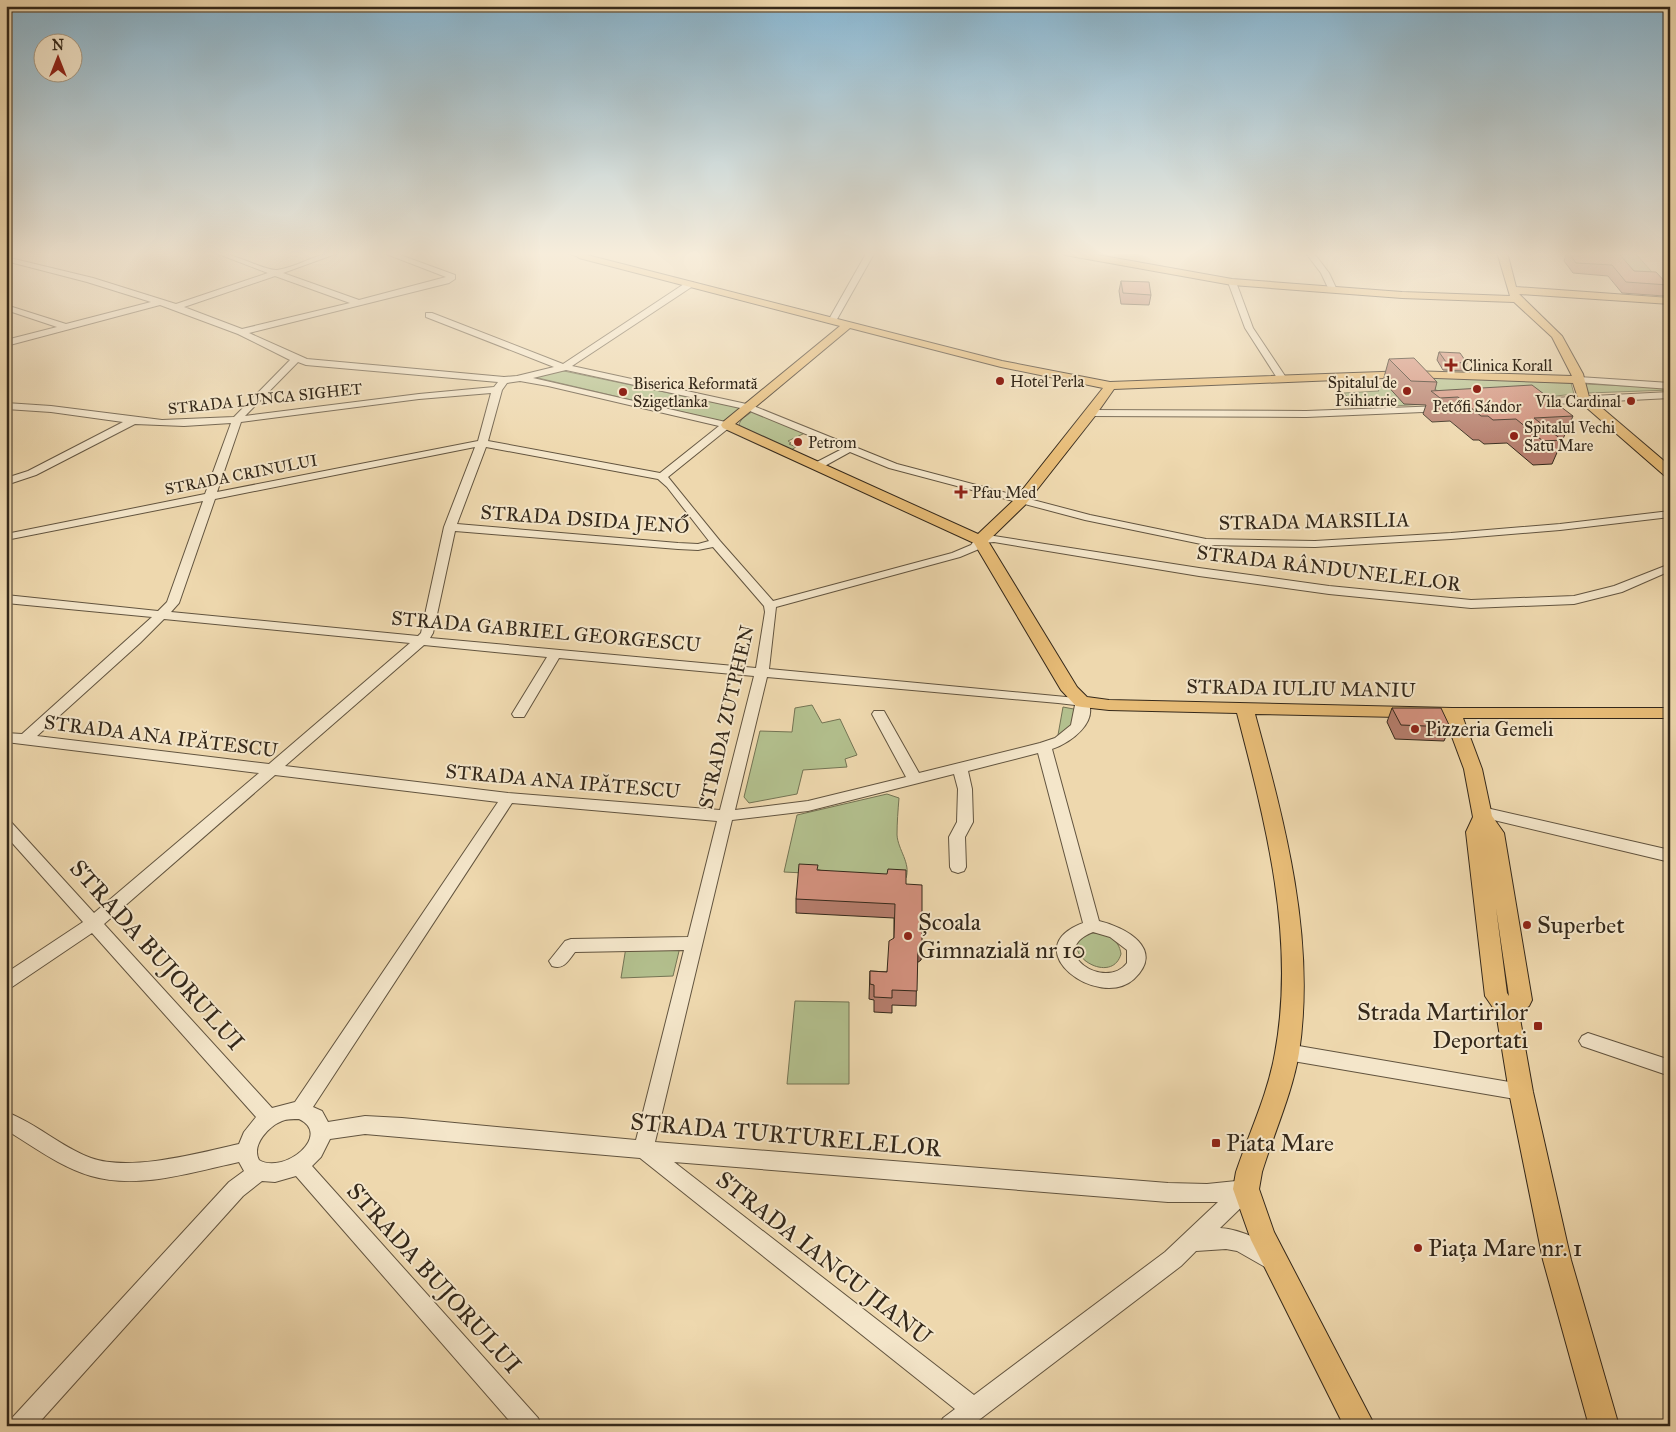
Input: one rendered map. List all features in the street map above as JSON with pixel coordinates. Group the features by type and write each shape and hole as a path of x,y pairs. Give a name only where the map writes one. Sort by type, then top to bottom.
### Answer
{"main road":[{"path":"824,319 1001,364 1110,386 1408,374 1579,380"},
{"path":"1540,319 1557,336 1579,380 1583,398 1670,473"},
{"path":"848,325 727,425 980,540 1070,690 1082,702"},
{"path":"980,540 1022,499 1091,414 1110,386"},
{"name":"STRADA IULIU MANIU","path":"1082,702 1109,705 1245,709 1668,715"},
{"path":"1245,709 1268,794 1287,893 1293,945 1291,1029 1287,1052 1249,1172 1246,1189 1254,1216 1275,1264 1360,1426"},
{"path":"1452,713 1473,769 1482,814 1476,832 1496,996 1507,1009 1521,1092 1557,1260 1604,1426"}],"street":[{"path":"41,319 65,327"},
{"path":"6,343 96,319"},
{"path":"207,319 241,332 296,359 318,364 504,380 517,379 563,368 637,319"},
{"path":"241,332 291,319"},
{"path":"439,319 563,368"},
{"path":"1246,319 1249,328 1282,379"},
{"path":"25,739 164,614 173,603 237,420 296,359"},
{"name":"STRADA MARSILIA","path":"563,368 748,407 893,466 1154,533 1206,542 1315,544 1451,536 1560,527 1670,514"},
{"path":"1408,374 1420,386"},
{"path":"517,379 548,383 727,425"},
{"path":"6,982 93,924 422,640 427,633 450,527 482,443 497,390 504,380"},
{"path":"1579,380 1670,386"},
{"name":"STRADA LUNCA SIGHET","path":"9,405 63,410 132,421 184,423 237,420 340,408 445,392 497,390"},
{"path":"1524,403 1583,398 1670,395"},
{"path":"1091,414 1306,414 1446,409 1432,399"},
{"path":"6,482 32,473 132,421"},
{"path":"482,443 662,477 727,425"},
{"name":"STRADA CRINULUI","path":"6,537 482,443"},
{"path":"817,466 849,449"},
{"name":"STRADA ZUTPHEN","path":"643,1150 762,671 771,612 770,605 716,543 671,485 662,477"},
{"name":"STRADA DSIDA JENŐ","path":"450,527 678,546 698,547 716,543"},
{"name":"STRADA RÂNDUNELELOR","path":"980,540 1000,539 1130,562 1330,590 1471,604 1574,600 1618,589 1670,567"},
{"path":"770,605 966,552 976,547 980,540"},
{"name":"STRADA GABRIEL GEORGESCU","path":"6,599 555,654 762,671 1082,702"},
{"path":"520,714 555,654"},
{"name":"STRADA ANA IPĂTESCU","path":"6,737 508,798 726,816 808,806 1044,747 1062,741 1076,731 1081,719 1082,702"},
{"path":"878,714 914,780"},
{"path":"1044,747 1092,926"},
{"path":"958,868 957,837 965,822 965,789 960,768"},
{"path":"300,1110 508,798"},
{"path":"1482,814 1670,856"},
{"name":"STRADA BUJORULUI","path":"6,826 269,1118"},
{"path":"558,961 570,946 694,943"},
{"path":"1588,1041 1670,1068"},
{"path":"1287,1052 1521,1092"},
{"path":"300,1110 309,1112 316,1117 320,1124 322,1132 316,1149 299,1165 278,1173 259,1171 252,1166 246,1152 253,1134 269,1118 285,1112 300,1110"},
{"path":"6,1120 71,1158 92,1167 111,1171 146,1170 246,1152"},
{"name":"STRADA TURTURELELOR","path":"322,1132 365,1125 402,1127 643,1150 1179,1193 1223,1194 1246,1189"},
{"name":"STRADA IANCU JIANU","path":"643,1150 972,1408"},
{"name":"STRADA BUJORULUI","path":"299,1165 530,1426"},
{"path":"20,1426 236,1189 259,1171"},
{"path":"951,1426 972,1408 1173,1259 1246,1189"},
{"path":"1192,1242 1213,1237 1233,1239 1252,1248 1275,1264"}],"green space":[{"path":"559,370 741,408 725,422 534,377"},
{"path":"1418,377 1571,383 1574,394 1457,407 1448,405"},
{"path":"1584,384 1670,388 1670,390 1588,393"},
{"path":"1376,387 1397,387 1428,404 1357,408 1344,393 1379,391"},
{"path":"753,411 805,433 788,441 791,443 789,444 796,447 791,450 742,431 739,424 742,419"},
{"path":"812,705 822,723 840,719 857,755 845,759 847,767 803,770 797,794 749,803 744,797 760,731 792,732 795,708"},
{"path":"1063,707 1079,710 1072,728 1058,735"},
{"path":"887,794 899,798 897,835 906,862 906,878 784,872 797,815"},
{"path":"1091,933 1106,935 1114,940 1121,954 1115,964 1106,967 1096,966 1087,962 1080,955 1077,947 1080,939"},
{"path":"626,947 680,947 673,976 621,978"},
{"path":"795,1001 849,1002 849,1084 787,1084"}],"building":[{"path":"1439,352 1460,353 1467,363 1446,362"},
{"path":"1414,358 1437,382 1411,381 1389,359"},
{"path":"1532,385 1573,416 1534,418 1562,440 1543,441 1516,419 1493,420 1488,416 1481,416 1458,397 1440,398 1431,391"},
{"path":"1392,708 1441,708 1450,727 1401,725"},
{"name":"Școala Gimnazială nr 10","path":"799,864 818,865 817,870 887,874 888,869 906,870 906,884 922,885 922,945 918,948 917,991 892,990 892,998 874,997 874,985 870,984 870,971 887,972 889,941 894,938 895,904 796,899"}],"place":[{"name":"Clinica Korall","path":"1451,365"},
{"name":"Hotel Perla","path":"1000,381"},
{"name":"Petőfi Sándor","path":"1477,389"},
{"name":"Spitalul de Psihiatrie","path":"1407,391"},
{"name":"Biserica Reformată Szigetlanka","path":"623,392"},
{"name":"Vila Cardinal","path":"1631,401"},
{"name":"Spitalul Vechi Satu Mare","path":"1514,436"},
{"name":"Petrom","path":"798,442"},
{"name":"Pfau Med","path":"961,492"},
{"name":"Pizzeria Gemeli","path":"1415,729"},
{"name":"Superbet","path":"1527,925"},
{"name":"Școala Gimnazială nr 10","path":"908,936"},
{"name":"Strada Martirilor Deportati","path":"1538,1026"},
{"name":"Piata Mare","path":"1216,1143"},
{"name":"Piața Mare nr. 1","path":"1418,1248"}]}
